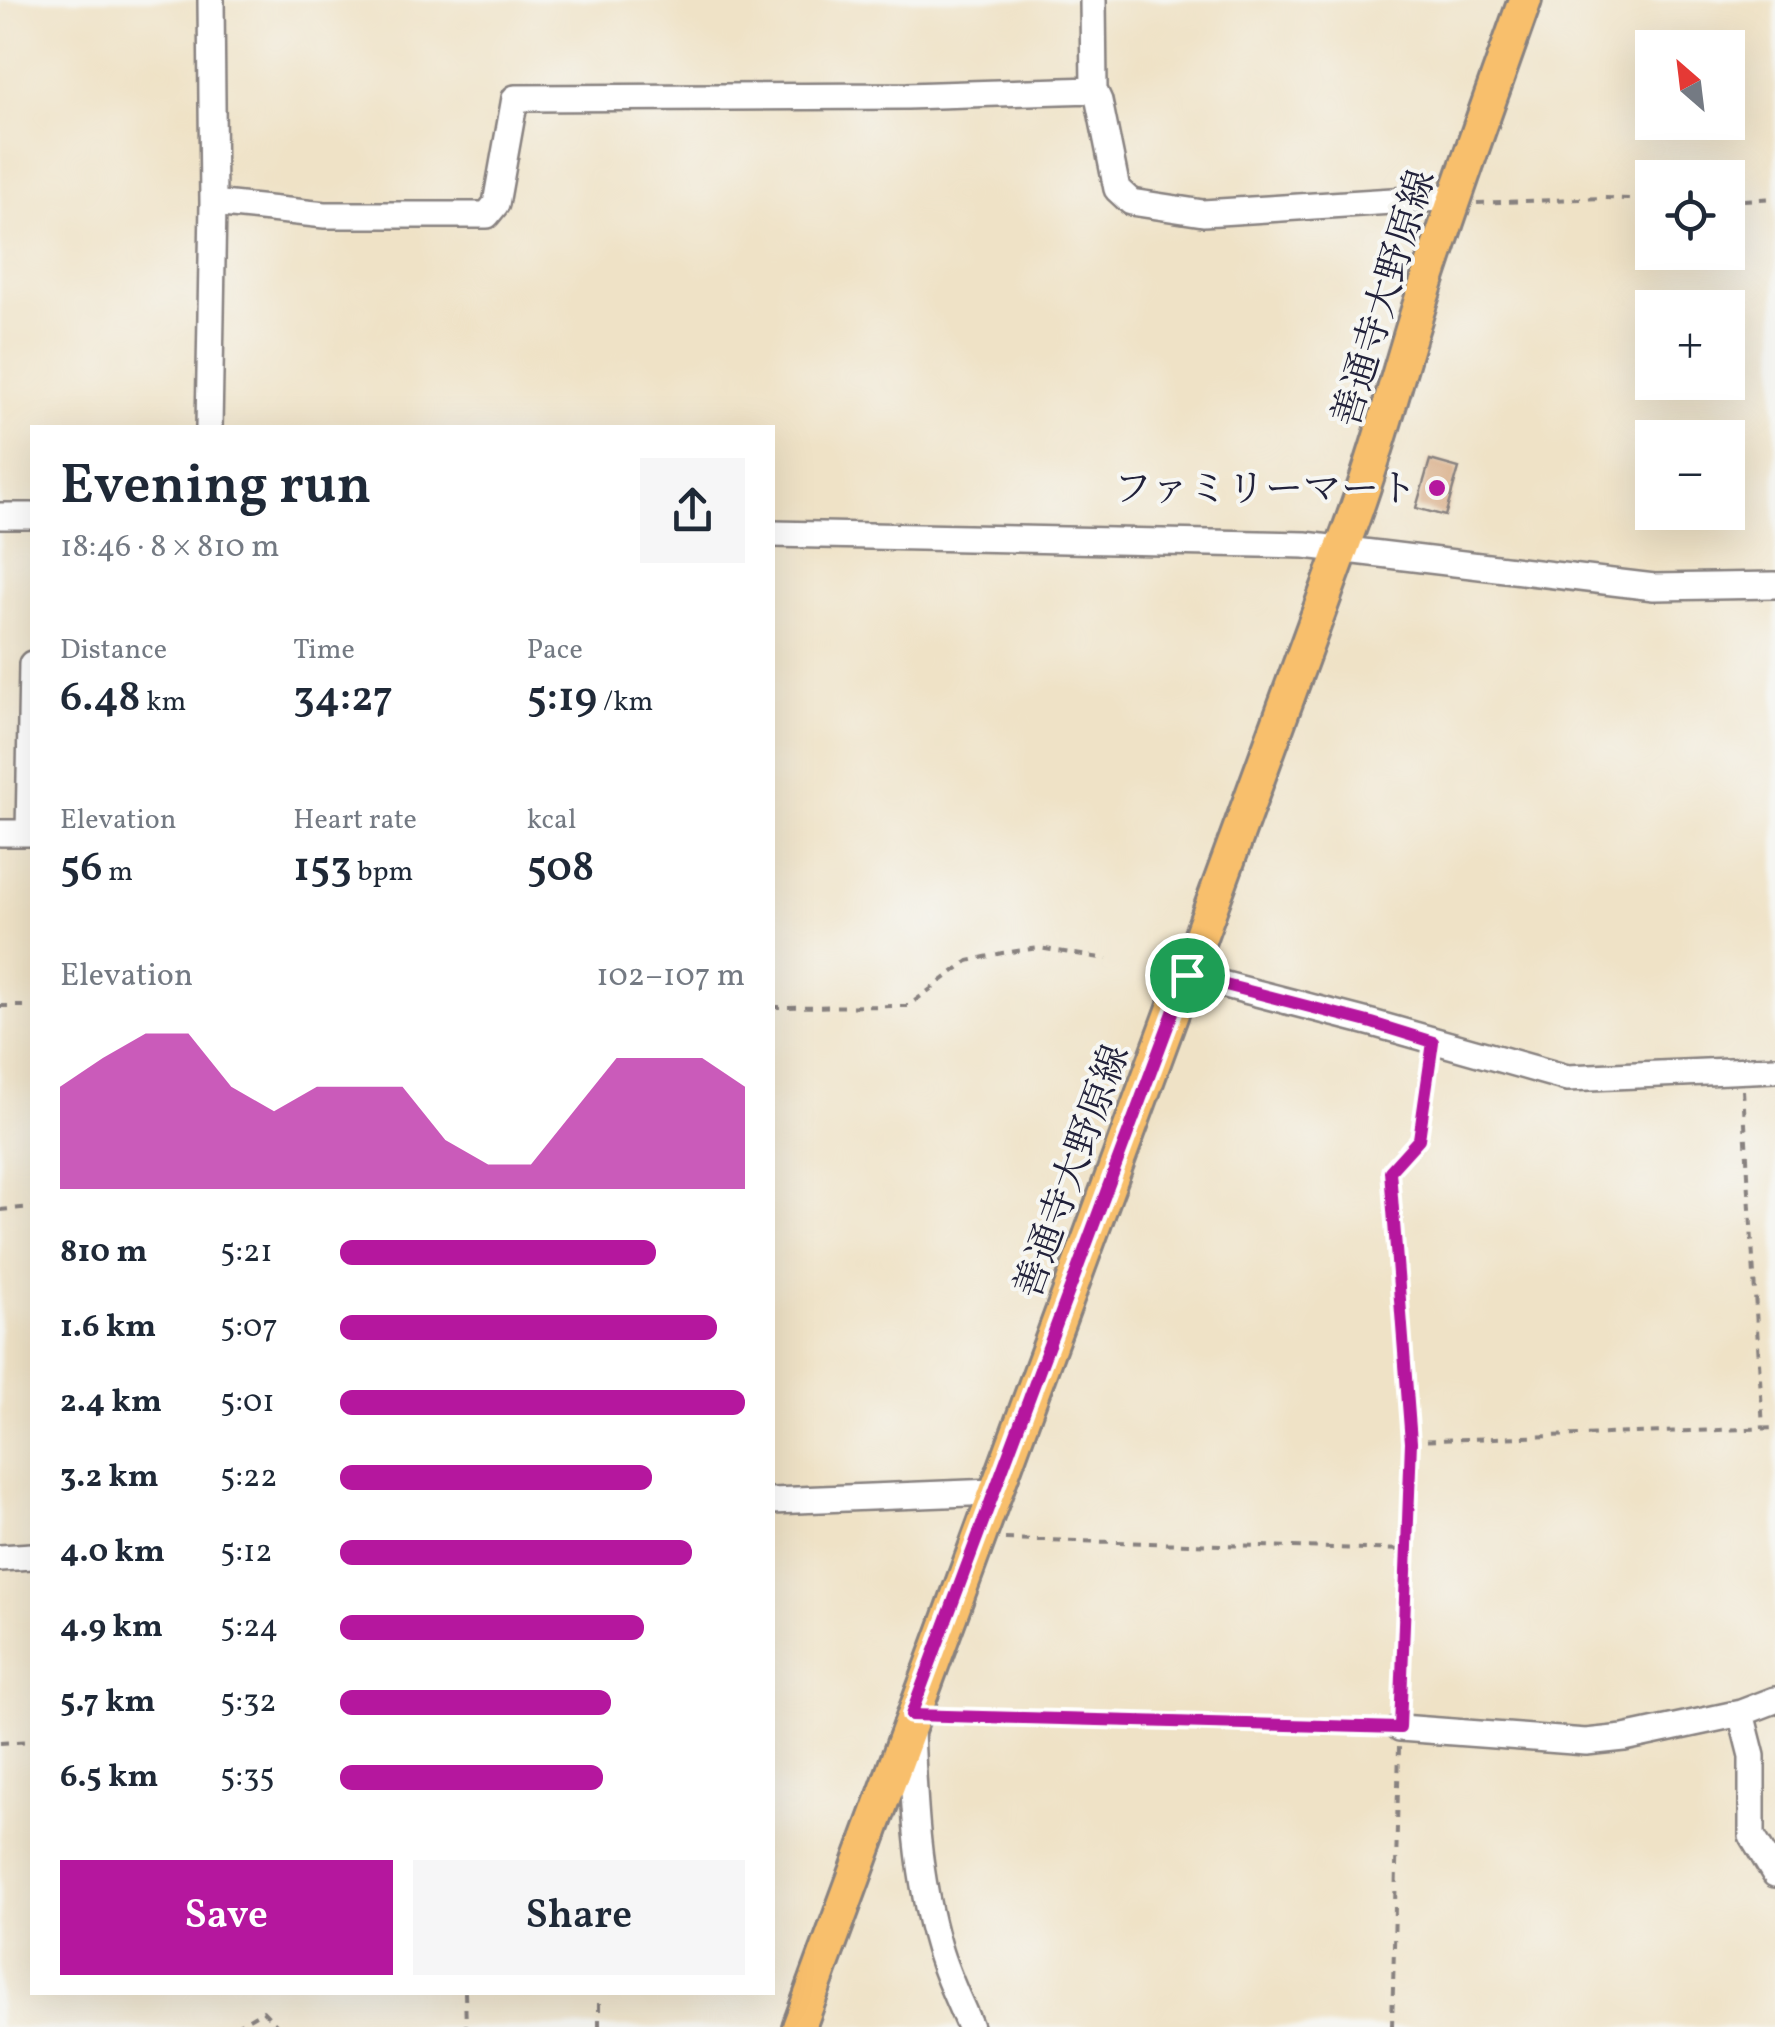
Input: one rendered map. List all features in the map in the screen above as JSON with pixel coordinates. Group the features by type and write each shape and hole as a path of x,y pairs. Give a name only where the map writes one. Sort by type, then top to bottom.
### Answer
{"main road":[{"name":"善通寺大野原線","path":"799,2027 1342,548 1386,423 1455,197 1525,0"}],"street":[{"path":"208,425 214,203 211,0"},
{"path":"1093,0 1094,90 1100,101 1118,189 1131,202 1203,213 1455,197"},
{"path":"214,203 325,216 486,215 496,204 515,98 907,96 1094,90"},
{"path":"0,516 30,516"},
{"path":"775,534 1305,545 1654,587 1775,585"},
{"path":"0,833 29,833 30,777"},
{"path":"1187,975 1567,1078 1775,1069"},
{"path":"775,1501 994,1492"},
{"path":"0,1558 30,1556"},
{"path":"1400,1728 1586,1742 1624,1738 1741,1713 1775,1700"},
{"path":"1741,1713 1752,1756 1752,1836 1775,1874"},
{"path":"911,1715 917,1842 928,1910 939,1950 970,2027"}],"path":[{"path":"1455,197 1474,203 1635,199"},
{"path":"1745,200 1775,198"},
{"path":"775,1007 908,1006 968,961 1002,952 1039,948 1107,959"},
{"path":"0,1006 30,1006"},
{"path":"1392,2027 1411,1442 1390,1171 1419,1139 1433,1042"},
{"path":"1742,1070 1762,1428"},
{"path":"0,1210 30,1207"},
{"path":"1411,1442 1775,1428"},
{"path":"978,1538 1405,1550"},
{"path":"911,1715 1400,1728"},
{"path":"0,1743 30,1741"},
{"path":"465,1995 466,2027"},
{"path":"599,2027 600,1995"},
{"path":"235,2027 263,2011 278,2027"}],"building":[{"name":"ファミリーマート","path":"1430,460 1459,468 1445,516 1416,508"}],"place":[{"name":"ファミリーマート","path":"1437,488"}],"route":[{"path":"1187,975 1433,1042 1419,1139 1390,1171 1411,1442 1400,1728 911,1715 978,1538 1187,975"}]}
